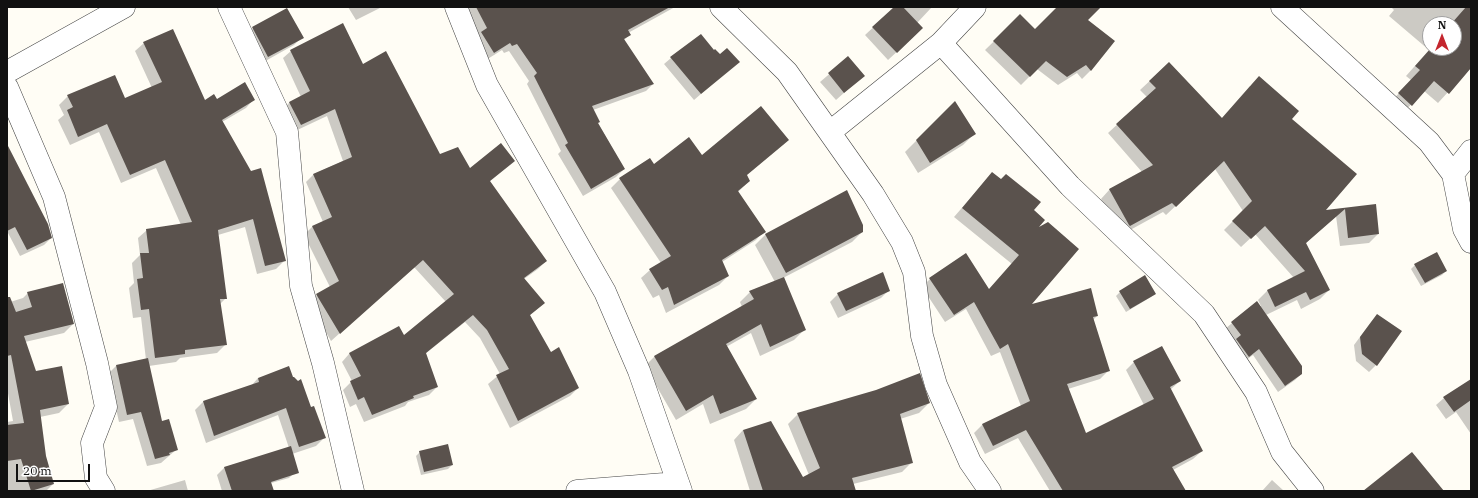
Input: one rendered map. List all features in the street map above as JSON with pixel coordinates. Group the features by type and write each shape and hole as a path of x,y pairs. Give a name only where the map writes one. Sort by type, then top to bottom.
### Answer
{"street":[{"path":"7,72 124,7"},
{"path":"228,7 287,132 301,286 323,363 353,491"},
{"path":"456,7 488,85 604,292 639,371 679,487 577,491"},
{"path":"721,7 787,72 873,194 902,242 914,272 922,336 936,385 970,462 990,491"},
{"path":"830,132 941,43 974,7"},
{"path":"1282,7 1429,142 1453,174 1464,229 1471,242"},
{"path":"941,43 1070,186 1204,314 1256,392 1282,452 1313,491"},
{"path":"7,87 54,197 97,363 106,407 92,443 96,478 104,491"},
{"path":"1453,174 1471,151"}],"building":[{"path":"476,7 670,7 628,30 631,35 624,39 654,84 592,106 600,122 598,123 625,169 591,189 565,145 568,143 534,76 537,73 517,44 512,46 510,43 494,53 481,32 487,28"},
{"path":"894,7 903,7 923,28 897,53 872,27"},
{"path":"1057,7 1101,7 1088,20 1115,41 1091,71 1086,65 1067,77 1046,61 1030,77 993,41 1020,14 1035,29"},
{"path":"1466,7 1471,7 1471,68 1449,94 1434,81 1412,106 1398,93 1420,70 1415,66 1424,56 1462,56 1462,16 1458,16"},
{"path":"287,8 304,38 268,57 252,27"},
{"path":"343,23 363,64 386,51 440,154 458,147 470,168 501,143 515,161 490,181 547,261 524,278 545,303 530,315 551,352 559,347 579,388 518,421 496,375 509,369 487,330 473,315 426,353 438,387 413,396 414,398 372,415 364,397 358,400 350,381 361,376 349,353 399,326 404,335 454,294 423,260 340,334 316,294 339,281 312,226 332,217 313,174 352,157 335,109 301,125 289,102 310,91 290,50"},
{"path":"173,29 205,100 214,94 217,99 245,82 255,100 222,120 251,171 261,168 286,261 265,266 253,219 218,230 227,299 220,299 227,345 185,350 185,354 155,358 149,309 141,310 137,279 143,278 140,253 149,253 146,229 192,222 165,160 130,175 107,124 78,137 67,110 73,107 67,95 115,75 125,98 162,82 143,42"},
{"path":"701,34 714,50 715,49 720,54 727,48 740,62 701,94 670,57"},
{"path":"848,56 865,76 844,93 828,73"},
{"path":"1169,62 1222,118 1259,76 1299,111 1292,119 1357,174 1326,210 1376,204 1379,234 1348,238 1345,209 1306,243 1330,290 1310,300 1306,292 1275,307 1267,290 1305,271 1265,226 1251,239 1232,221 1252,201 1224,161 1176,207 1172,203 1130,226 1129,225 1109,189 1153,165 1116,124 1156,88 1149,81"},
{"path":"955,101 976,134 930,163 916,140"},
{"path":"761,106 789,140 747,175 750,181 738,191 766,232 722,260 729,276 674,305 668,287 662,290 649,269 671,256 619,178 650,158 654,164 689,137 702,155"},
{"path":"7,144 48,224 52,238 27,250 15,227 7,231"},
{"path":"992,172 1001,179 1006,174 1041,202 1034,210 1045,220 1039,227 1048,222 1079,249 1032,304 1091,288 1098,316 1093,317 1110,371 1067,384 1086,433 1154,399 1133,361 1162,346 1181,381 1170,387 1203,451 1172,467 1186,491 1063,491 1026,430 993,446 982,424 1030,401 1008,344 1000,349 974,302 954,315 929,278 966,253 989,289 1019,255 962,208"},
{"path":"847,190 863,225 863,232 786,273 765,234"},
{"path":"1437,252 1447,271 1425,283 1414,264"},
{"path":"883,272 890,291 846,311 837,293"},
{"path":"1145,275 1156,294 1130,309 1119,291"},
{"path":"784,277 806,330 770,347 761,324 726,344 757,399 720,414 713,395 686,411 654,356 754,299 749,291"},
{"path":"63,283 74,324 24,336 36,371 62,366 69,404 40,410 46,456 54,484 31,491 21,459 7,461 7,425 24,423 11,355 7,356 7,297 10,297 16,312 32,307 27,292"},
{"path":"1257,301 1302,366 1302,374 1285,386 1259,349 1249,357 1236,339 1241,335 1231,322"},
{"path":"1377,314 1402,331 1377,366 1362,354 1360,337"},
{"path":"148,358 162,421 169,419 178,450 169,453 170,455 155,459 141,412 127,415 116,365"},
{"path":"289,366 293,377 298,381 301,379 311,407 314,406 326,438 299,447 286,408 214,436 203,401 259,382 258,378"},
{"path":"920,373 930,403 900,414 913,463 852,478 856,491 763,491 743,430 771,421 803,477 820,468 797,413 876,390"},
{"path":"1471,379 1471,400 1454,412 1443,397"},
{"path":"448,444 453,465 424,472 419,451"},
{"path":"291,446 299,473 271,482 274,491 232,491 224,467"},
{"path":"1412,452 1444,491 1363,491"}]}
